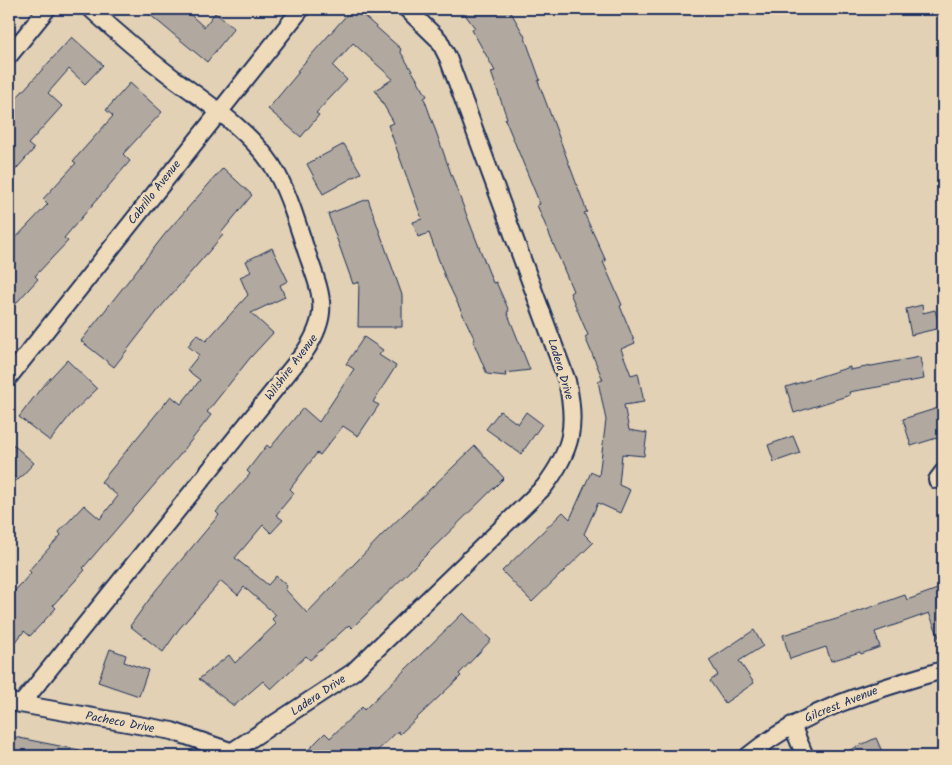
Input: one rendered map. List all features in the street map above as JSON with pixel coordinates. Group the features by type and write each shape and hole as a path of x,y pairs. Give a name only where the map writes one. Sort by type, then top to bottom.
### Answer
{"street":[{"path":"9,56 47,9"},
{"name":"Wilshire Avenue","path":"15,703 298,361 317,334 322,314 322,293 284,188 257,145 218,112 137,50 91,9"},
{"name":"Cabrillo Avenue","path":"9,377 301,9"},
{"name":"Ladera Drive","path":"227,754 353,672 544,487 560,466 571,434 572,402 567,381 448,58 439,40 407,9"},
{"name":"Gilcrest Avenue","path":"748,756 792,725 822,710 870,692 943,670"},
{"name":"Pacheco Drive","path":"15,703 172,731 227,754"},
{"path":"792,725 806,756"}],"building":[{"path":"143,9 184,9 204,27 215,13 234,28 207,62"},
{"path":"352,9 356,9 401,49 400,51 427,96 424,98 455,185 493,283 496,282 509,311 507,312 530,370 505,373 506,376 487,374 473,341 475,340 445,277 429,233 418,237 413,222 422,219 388,125 394,123 375,90 393,79 353,43 333,66 347,80 316,113 319,115 301,137 268,109 299,72 297,71"},
{"path":"461,9 509,9 524,35 540,80 538,81 587,212 584,213 606,261 603,262 622,305 620,306 635,343 621,349 631,375 638,373 644,402 624,405 629,430 647,433 644,456 622,454 619,485 630,490 620,513 598,503 584,534 593,543 532,602 502,571 563,512 570,519 591,472 599,476 606,420 598,381 603,380 585,337 588,335 570,293 573,291 537,205 540,204 505,119 507,118 491,72 495,71 472,30 475,28"},
{"path":"72,37 103,65 85,84 69,69 48,93 62,106 28,144 34,149 9,177 9,106"},
{"path":"130,83 162,112 123,154 130,161 64,238 68,241 35,276 38,279 9,311 9,245 48,204 43,199 76,163 73,161 113,116 106,110"},
{"path":"344,144 361,173 323,194 307,164"},
{"path":"223,168 252,195 221,233 223,235 159,309 114,367 81,341 165,234"},
{"path":"368,199 402,295 402,327 358,327 359,282 353,284 328,214"},
{"path":"272,248 288,281 280,285 285,297 251,313 273,333 250,358 207,412 211,415 179,456 83,568 85,570 53,605 56,608 30,636 24,631 9,651 9,597 31,573 29,570 61,535 59,532 84,505 100,519 118,496 101,482 171,396 181,404 200,380 187,370 199,355 188,346 197,334 206,341 248,295 240,277 251,272 246,261"},
{"path":"922,305 923,313 935,310 940,328 911,335 906,309"},
{"path":"364,337 383,350 379,355 396,366 373,402 379,405 358,436 343,426 320,455 317,453 290,489 294,493 276,515 283,520 271,533 263,525 235,558 268,585 276,576 287,586 285,589 307,613 384,533 475,446 504,478 352,628 349,625 310,660 306,656 271,689 263,681 234,706 199,679 229,655 235,663 276,624 272,619 276,615 244,587 238,595 221,581 179,629 163,652 130,626 156,590 219,515 216,512 250,474 247,471 267,445 270,448 303,408 319,422 354,369 346,364"},
{"path":"920,357 924,379 849,392 850,395 794,413 786,387 850,367 850,370"},
{"path":"67,360 97,389 72,413 50,441 19,417 41,388"},
{"path":"938,408 943,424 943,436 911,446 903,419"},
{"path":"500,411 518,424 526,412 542,424 521,454 486,429"},
{"path":"793,436 800,453 774,462 768,445"},
{"path":"9,441 34,463 18,480 9,472"},
{"path":"943,587 943,647 929,613 875,632 880,647 861,654 860,652 831,661 826,647 790,659 783,635 840,618 905,595 907,600"},
{"path":"463,613 491,640 459,674 461,676 400,734 398,731 372,756 302,756 325,733 330,738 362,707 364,710"},
{"path":"754,630 763,646 739,661 754,683 725,703 710,681 718,675 709,660"},
{"path":"110,649 126,655 124,662 148,670 139,696 98,682"},
{"path":"9,736 80,750 79,756 9,756"},
{"path":"876,738 884,756 837,756"}]}
